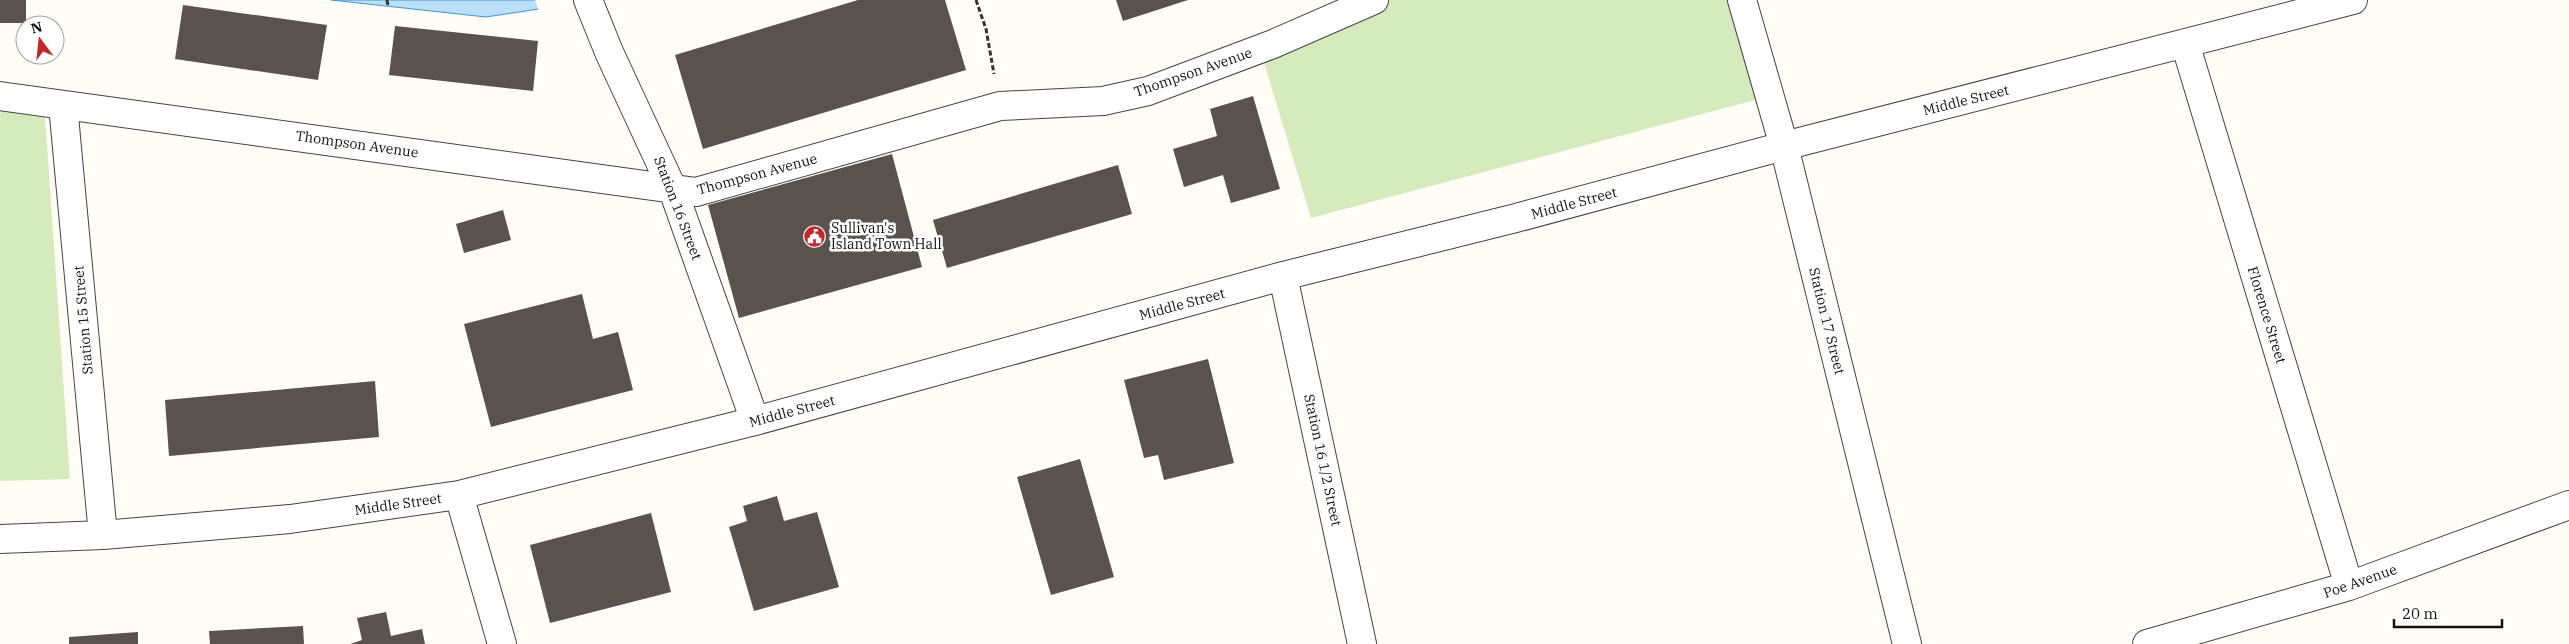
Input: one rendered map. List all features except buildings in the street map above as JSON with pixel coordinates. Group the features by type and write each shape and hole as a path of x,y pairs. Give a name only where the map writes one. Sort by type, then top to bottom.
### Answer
{"street":[{"name":"Station 16 Street","path":"588,0 609,52 673,190 756,421"},
{"name":"Thompson Avenue","path":"0,96 696,192 1000,106 1103,101 1148,91 1273,44 1374,0"},
{"name":"Station 17 Street","path":"1742,0 1784,146 1907,644"},
{"name":"Middle Street","path":"0,539 103,535 290,519 459,494 756,421 1283,276 1506,221 1784,146 2353,0"},
{"name":"Florence Street","path":"2185,43 2348,586"},
{"name":"Station 15 Street","path":"63,105 103,535"},
{"name":"Station 16 1/2 Street","path":"1283,276 1362,644"},
{"path":"459,494 502,644"},
{"name":"Poe Avenue","path":"2147,644 2348,586 2569,505"}],"path":[{"path":"388,0 388,6"},
{"path":"976,0 986,30 1000,106"}],"green space":[{"path":"1372,0 1742,0 1770,96 1311,218 1260,49"},
{"path":"0,96 44,102 70,479 0,481"}],"water":[{"path":"331,0 577,0 559,6 486,17"}],"pier":[{"path":"535,0 579,0 559,8 539,11"}],"place":[{"name":"Sullivan's Island Town Hall","path":"815,236"}]}
